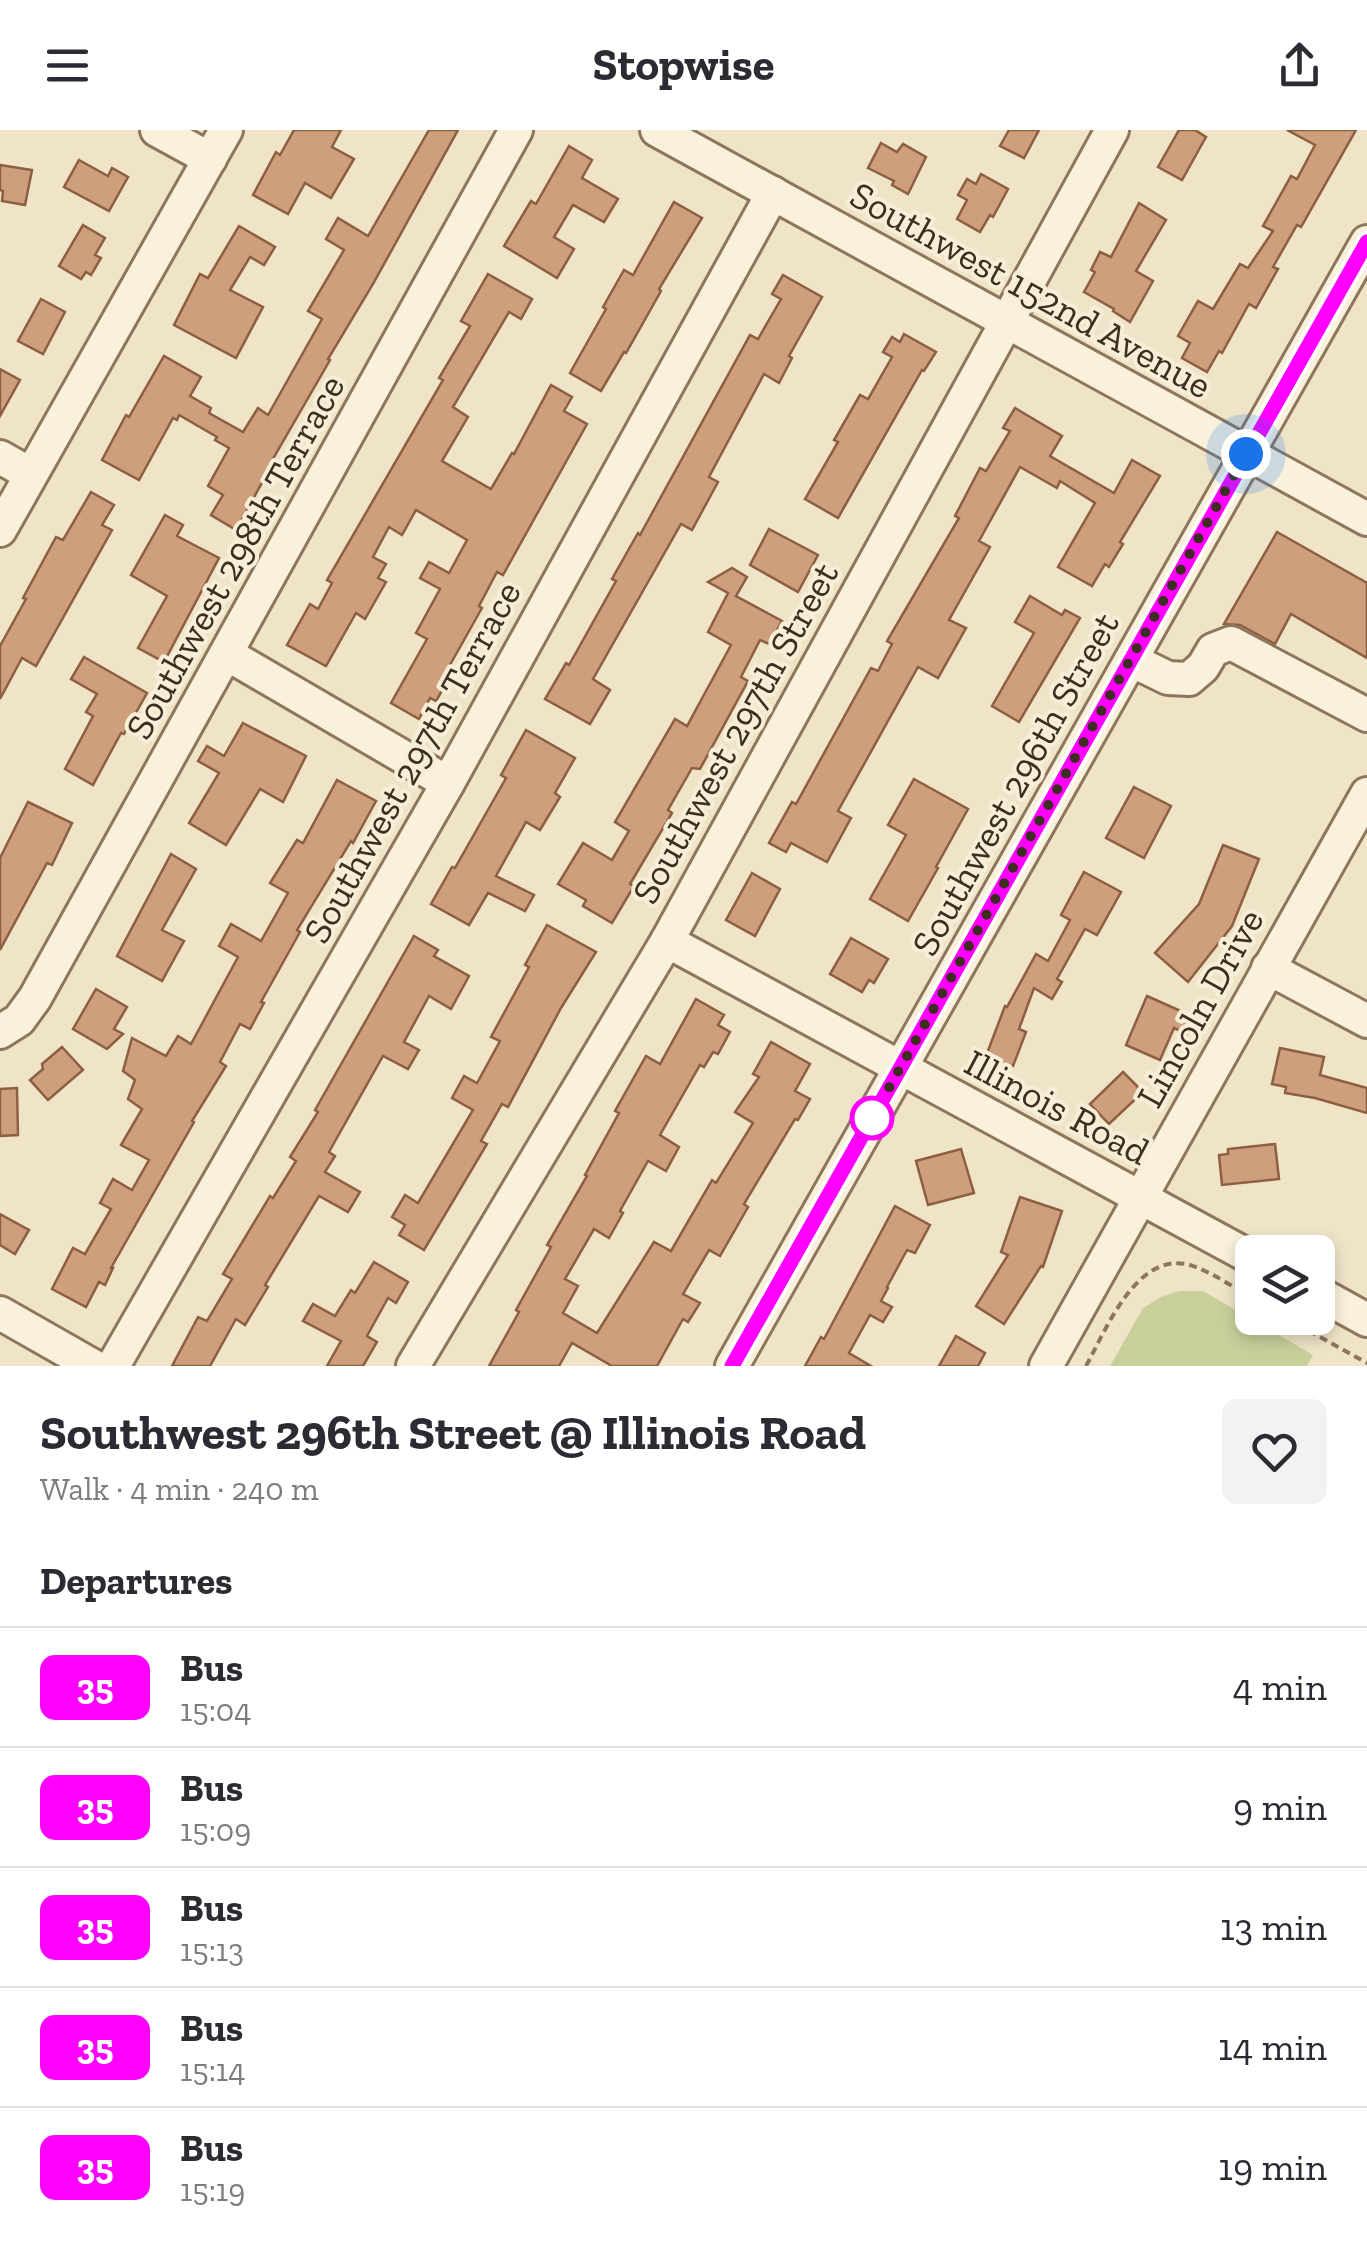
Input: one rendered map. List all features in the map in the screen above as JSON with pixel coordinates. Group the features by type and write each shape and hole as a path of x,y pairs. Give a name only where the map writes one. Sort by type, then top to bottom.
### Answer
{"street":[{"path":"157,130 210,159"},
{"path":"0,530 226,130"},
{"name":"Southwest 298th Terrace","path":"10,1026 35,998 516,130"},
{"name":"Southwest 152nd Avenue","path":"657,130 1367,519"},
{"name":"Southwest 297th Street","path":"414,1366 666,941 1112,130"},
{"name":"Southwest 297th Terrace","path":"113,1366 448,783 773,193"},
{"name":"Southwest 296th Street","path":"732,1366 1367,242"},
{"path":"0,457 30,474"},
{"path":"1131,660 1168,678 1188,680 1203,667 1213,650 1231,643 1367,715"},
{"path":"227,654 448,783"},
{"name":"Lincoln Drive","path":"1046,1366 1367,794"},
{"name":"Illinois Road","path":"666,941 1235,1249"},
{"path":"1268,968 1367,1021"},
{"path":"1335,1302 1367,1320"},
{"path":"0,1314 93,1366"}],"path":[{"path":"1086,1366 1128,1291 1157,1268 1170,1264 1191,1266 1235,1289"},
{"path":"1317,1335 1367,1363"}],"green space":[{"path":"1179,1291 1203,1291 1235,1310 1235,1335 1279,1335 1313,1355 1307,1366 1110,1366 1143,1308"}],"building":[{"path":"294,130 341,130 332,147 354,159 331,198 305,183 288,214 253,195 276,152 280,155"},
{"path":"429,130 458,130 236,530 211,515 223,495 208,486 229,448 179,415 177,420 173,418 139,480 102,460 164,356 201,377 190,396 211,408 209,413 243,432 258,408 268,415 322,319 308,311 344,250 326,239 338,218 368,236"},
{"path":"1009,130 1039,130 1024,158 1000,146"},
{"path":"1179,130 1195,130 1206,137 1182,180 1158,167"},
{"path":"1287,130 1356,130 1301,227 1297,225 1273,267 1278,269 1256,308 1249,304 1207,372 1182,358 1190,343 1178,336 1198,301 1213,309 1240,264 1248,268 1273,231 1263,226 1291,176 1297,179 1315,145"},
{"path":"881,143 897,152 903,144 926,157 908,194 892,185 894,181 868,168"},
{"path":"569,146 592,160 582,178 618,199 604,222 573,205 554,237 574,249 557,278 504,246 531,201 536,204"},
{"path":"79,160 108,176 112,168 128,177 109,211 64,187"},
{"path":"0,165 32,170 25,205 2,201"},
{"path":"981,174 1008,189 980,232 957,219 967,200 958,195 967,179 976,184"},
{"path":"674,202 702,218 601,391 570,373 624,270 633,275"},
{"path":"1139,203 1166,220 1136,271 1153,281 1130,322 1084,292 1100,252 1111,257"},
{"path":"83,225 105,238 95,255 101,258 91,275 86,272 81,279 59,266"},
{"path":"239,226 275,247 264,265 250,257 230,290 263,307 236,358 174,325 200,274 208,278"},
{"path":"488,274 532,299 521,319 509,312 453,407 468,417 442,461 491,489 551,385 572,397 564,411 587,424 503,575 497,572 446,672 451,675 436,701 430,698 419,719 391,703 427,639 416,633 440,589 420,578 429,562 449,573 467,540 416,510 402,535 389,527 373,557 386,564 378,578 386,582 365,619 356,613 326,666 287,645 310,604 318,609 332,583 327,580 443,380 439,378 470,326 461,321"},
{"path":"783,275 822,297 789,356 792,358 779,383 764,374 709,477 718,482 692,530 681,524 593,679 610,690 590,724 545,699 566,663 569,665 616,581 612,579 750,335 758,339 781,299 772,294"},
{"path":"41,299 65,312 43,354 18,341"},
{"path":"904,334 936,352 838,518 805,499 860,395 868,399 892,357 883,352 892,337 900,342"},
{"path":"0,369 20,380 0,416"},
{"path":"1015,408 1062,436 1050,456 1114,493 1132,460 1160,476 1120,542 1123,544 1092,586 1058,567 1095,503 1060,481 1057,488 1020,467 979,541 990,547 949,620 966,628 938,678 918,667 838,811 851,818 827,862 791,843 786,852 769,843 792,802 796,804 871,668 878,671 892,644 887,641 959,518 955,516 980,468 986,471 1010,431 1003,428"},
{"path":"91,492 114,505 102,525 112,530 36,666 22,658 0,699 0,646 56,537 63,540"},
{"path":"165,515 183,525 177,536 219,558 164,662 138,648 167,596 131,575"},
{"path":"769,529 818,555 798,592 750,565"},
{"path":"1277,532 1367,583 1367,658 1291,614 1275,644 1240,625 1224,624"},
{"path":"732,568 747,577 736,596 782,621 769,644 760,640 741,677 748,681 700,769 692,768 668,810 672,813 612,923 583,906 586,900 558,884 583,843 612,860 629,831 615,822 675,719 687,726 731,645 708,632 728,593 708,582"},
{"path":"1030,596 1062,615 1065,610 1080,618 1019,722 992,706 1034,633 1015,622"},
{"path":"84,657 147,693 93,785 65,769 93,716 86,712 97,694 71,679"},
{"path":"243,723 306,756 283,802 260,789 226,845 189,823 219,773 198,761 207,746 224,756"},
{"path":"526,730 575,758 555,793 560,797 540,830 526,822 496,876 534,895 525,911 488,893 469,925 431,904 506,778 501,775"},
{"path":"914,779 968,809 908,921 870,899 906,835 888,825"},
{"path":"337,780 376,801 297,930 300,932 250,1029 240,1024 220,1062 226,1066 192,1121 105,1285 99,1282 86,1307 52,1289 73,1248 85,1254 111,1209 100,1203 113,1179 132,1190 149,1160 121,1145 142,1109 128,1099 135,1080 123,1071 132,1038 166,1056 178,1036 191,1044 238,957 219,946 231,924 261,941 288,893 270,883 297,840 303,843"},
{"path":"1134,787 1171,806 1144,858 1106,838"},
{"path":"28,802 72,823 52,865 47,863 0,950 0,858"},
{"path":"1223,845 1259,859 1232,926 1188,982 1155,953 1199,904"},
{"path":"171,854 196,869 162,930 184,941 162,981 117,956"},
{"path":"1084,872 1121,892 1097,935 1085,929 1057,979 1062,982 1052,999 1034,988 1019,1029 1026,1032 1013,1066 986,1056 1005,1006 1036,954 1048,961 1070,920 1061,915"},
{"path":"752,873 780,889 755,936 726,920"},
{"path":"547,925 596,952 508,1107 502,1104 481,1141 487,1144 424,1250 399,1235 405,1225 392,1217 405,1195 418,1203 473,1110 452,1098 464,1076 477,1083 500,1041 491,1037"},
{"path":"414,936 438,950 434,956 469,976 451,1009 429,996 404,1042 419,1050 408,1069 383,1056 329,1152 335,1156 325,1172 360,1192 348,1212 319,1196 245,1325 236,1319 210,1366 172,1366 198,1317 207,1321 232,1279 223,1274 296,1161 290,1157"},
{"path":"851,938 888,959 874,983 869,980 862,992 830,974"},
{"path":"96,989 127,1007 114,1029 123,1034 107,1049 73,1029"},
{"path":"1147,996 1194,1017 1187,1034 1174,1028 1160,1060 1126,1045"},
{"path":"696,999 724,1015 718,1025 730,1032 718,1054 713,1052 704,1067 700,1065 660,1135 679,1147 666,1171 648,1161 609,1238 594,1229 565,1279 578,1286 563,1313 597,1333 654,1242 671,1251 712,1180 716,1183 753,1123 735,1112 759,1077 753,1074 771,1042 810,1064 795,1091 810,1099 744,1204 748,1207 720,1256 709,1250 683,1294 700,1303 688,1322 683,1319 657,1366 612,1366 572,1343 559,1366 489,1366 646,1056 660,1064"},
{"path":"62,1047 83,1070 48,1100 30,1080"},
{"path":"1280,1048 1324,1057 1320,1075 1367,1088 1367,1113 1285,1093 1286,1087 1272,1084"},
{"path":"1123,1072 1143,1092 1109,1124 1090,1104"},
{"path":"17,1088 18,1135 0,1136 0,1089"},
{"path":"1275,1144 1279,1179 1222,1185 1219,1155 1228,1154 1228,1149"},
{"path":"961,1149 974,1193 928,1205 916,1161"},
{"path":"1020,1197 1062,1211 1043,1267 1004,1324 976,1306 1008,1255 1001,1252"},
{"path":"895,1206 930,1225 915,1253 907,1250 887,1287 881,1301 892,1307 883,1322 870,1315 849,1353 871,1366 805,1366 821,1337 824,1339"},
{"path":"0,1214 29,1230 15,1254 0,1245"},
{"path":"374,1262 408,1282 396,1303 388,1298 367,1336 377,1342 363,1366 327,1366 341,1341 303,1321 313,1304 335,1316"},
{"path":"956,1336 985,1353 978,1366 939,1366"}],"bus line":[{"name":"35","path":"732,1366 1367,242"}],"route":[{"path":"872,1118 863,1134 1246,454"}]}
